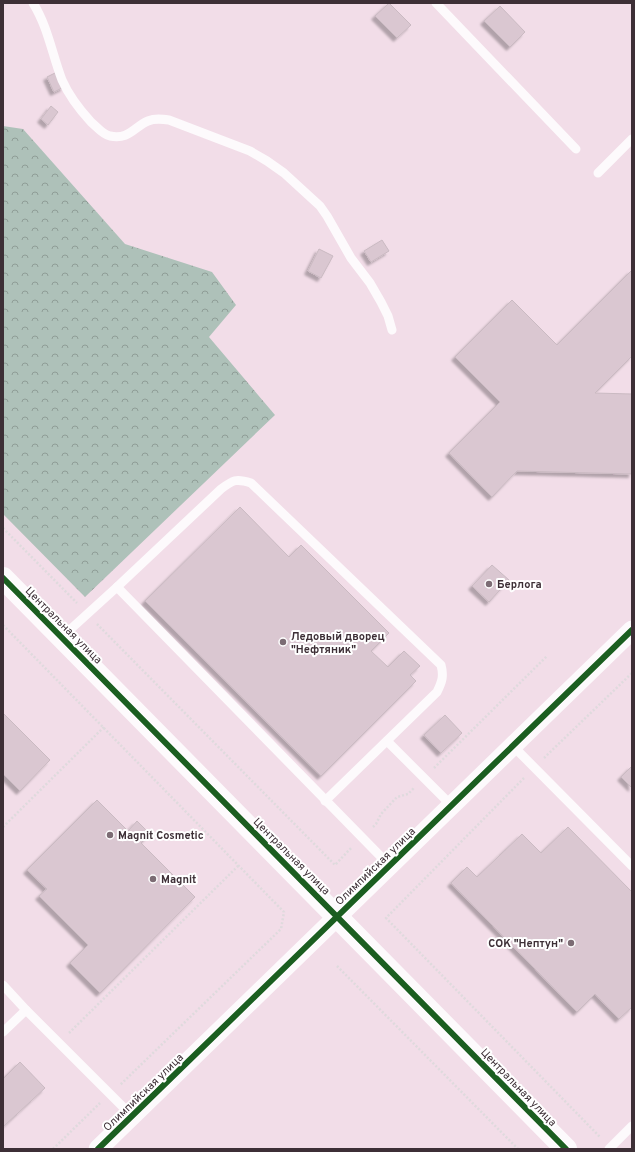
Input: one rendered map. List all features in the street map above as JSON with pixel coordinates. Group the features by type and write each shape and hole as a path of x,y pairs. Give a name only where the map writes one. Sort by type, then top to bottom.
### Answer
{"street":[{"name":"Центральная улица","path":"3,578 566,1149"},
{"name":"Олимпийская улица","path":"98,1149 632,630"}],"lane":[{"path":"33,3 40,14 47,32 62,80 82,112 101,132 109,136 122,137 131,133 148,121 157,119 169,120 250,151 267,161 284,173 320,206 347,252 370,283 388,316 392,330"},
{"path":"436,3 576,149"},
{"path":"598,173 632,140"},
{"path":"62,637 230,482 240,479 251,482 441,665 443,674 442,682 437,692 325,800"},
{"path":"117,587 390,866"},
{"path":"387,741 452,806"},
{"path":"513,746 632,866"},
{"path":"3,985 132,1116"},
{"path":"3,1032 26,1010"},
{"path":"610,1148 632,1126"}],"path":[{"path":"3,528 335,865 361,837 376,824 380,814 397,797 408,794 546,656"},
{"path":"3,625 284,912 281,929 53,1149"},
{"path":"610,1148 386,918 534,768 632,673"},
{"path":"3,827 104,727"},
{"path":"59,1043 239,865"},
{"path":"337,966 518,1149"}],"green space":[{"path":"3,126 23,129 125,244 212,272 236,305 209,337 275,415 85,597 3,514"}],"building":[{"path":"389,3 411,25 397,38 375,16"},
{"path":"500,6 525,32 510,47 484,21"},
{"path":"57,72 64,87 54,92 47,77"},
{"path":"51,106 58,112 48,125 41,119"},
{"path":"382,240 389,251 371,262 364,251"},
{"path":"319,249 333,256 321,278 308,271"},
{"path":"632,270 632,356 595,393 632,394 632,474 517,471 492,497 449,453 500,402 455,357 512,300 557,345"},
{"name":"Ледовый дворец \"Нефтяник\"","path":"240,507 289,557 301,545 389,633 371,651 388,667 404,651 420,666 410,675 416,681 321,776 145,601"},
{"path":"492,565 509,580 489,602 472,586"},
{"path":"3,713 50,760 20,791 3,774"},
{"path":"445,715 462,733 441,753 424,735"},
{"path":"632,766 632,788 621,777"},
{"path":"97,800 128,831 137,821 150,834 141,843 195,897 100,993 70,963 88,945 39,896 47,889 27,870"},
{"name":"СОК \"Нептун\"","path":"568,827 632,892 632,1007 619,1019 595,994 577,1012 451,883 467,867 477,877 522,834 541,853"},
{"path":"20,1062 45,1088 3,1127 3,1079"}],"cycle path":[{"path":"3,578 566,1149"},
{"path":"98,1149 632,630"}],"place":[{"name":"Берлога","path":"489,584"},
{"name":"Ледовый дворец \"Нефтяник\"","path":"283,642"},
{"name":"Magnit Cosmetic","path":"110,835"},
{"name":"Magnit","path":"153,879"},
{"name":"СОК \"Нептун\"","path":"571,943"}]}
